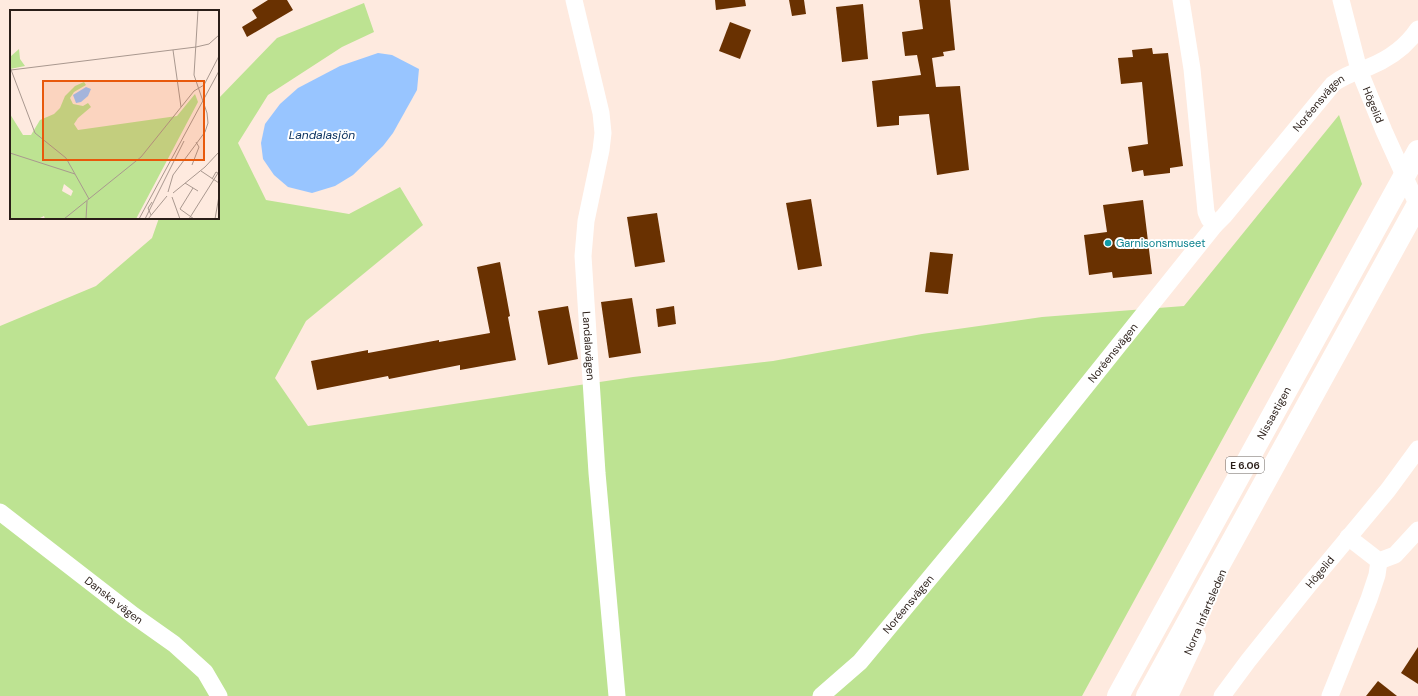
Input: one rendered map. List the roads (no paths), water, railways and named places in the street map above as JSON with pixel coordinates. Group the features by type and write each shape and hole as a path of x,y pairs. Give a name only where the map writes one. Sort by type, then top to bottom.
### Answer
{"highway":[{"name":"Nissastigen","path":"1118,696 1418,151"},
{"name":"E 6.06","path":"1147,696 1418,205"},
{"name":"Norra Infartsleden","path":"1167,696 1200,627 1241,527"}],"street":[{"name":"Landalavägen","path":"574,0 602,113 603,133 601,150 586,221 583,256 597,473 617,696"},
{"path":"1181,0 1192,68 1206,212 1209,219 1215,225"},
{"name":"Högelid","path":"1341,0 1359,70 1384,131 1418,205"},
{"name":"Noréensvägen","path":"821,696 860,662 997,497 1215,225 1333,84 1347,74 1384,60 1400,50 1418,29"},
{"name":"Högelid","path":"1222,696 1248,661 1388,490 1418,449"},
{"name":"Danska vägen","path":"0,512 133,615 174,644 205,672 219,696"},
{"path":"1379,561 1395,555 1418,530"},
{"path":"1348,537 1379,561"},
{"path":"1330,696 1369,600 1379,561"}],"water":[{"name":"Landalasjön","path":"378,53 392,55 419,69 417,90 393,133 383,146 353,175 335,186 312,193 288,187 274,175 263,159 261,143 265,124 280,104 298,88 340,66"}],"place":[{"name":"Garnisonsmuseet","path":"1108,243"}]}
